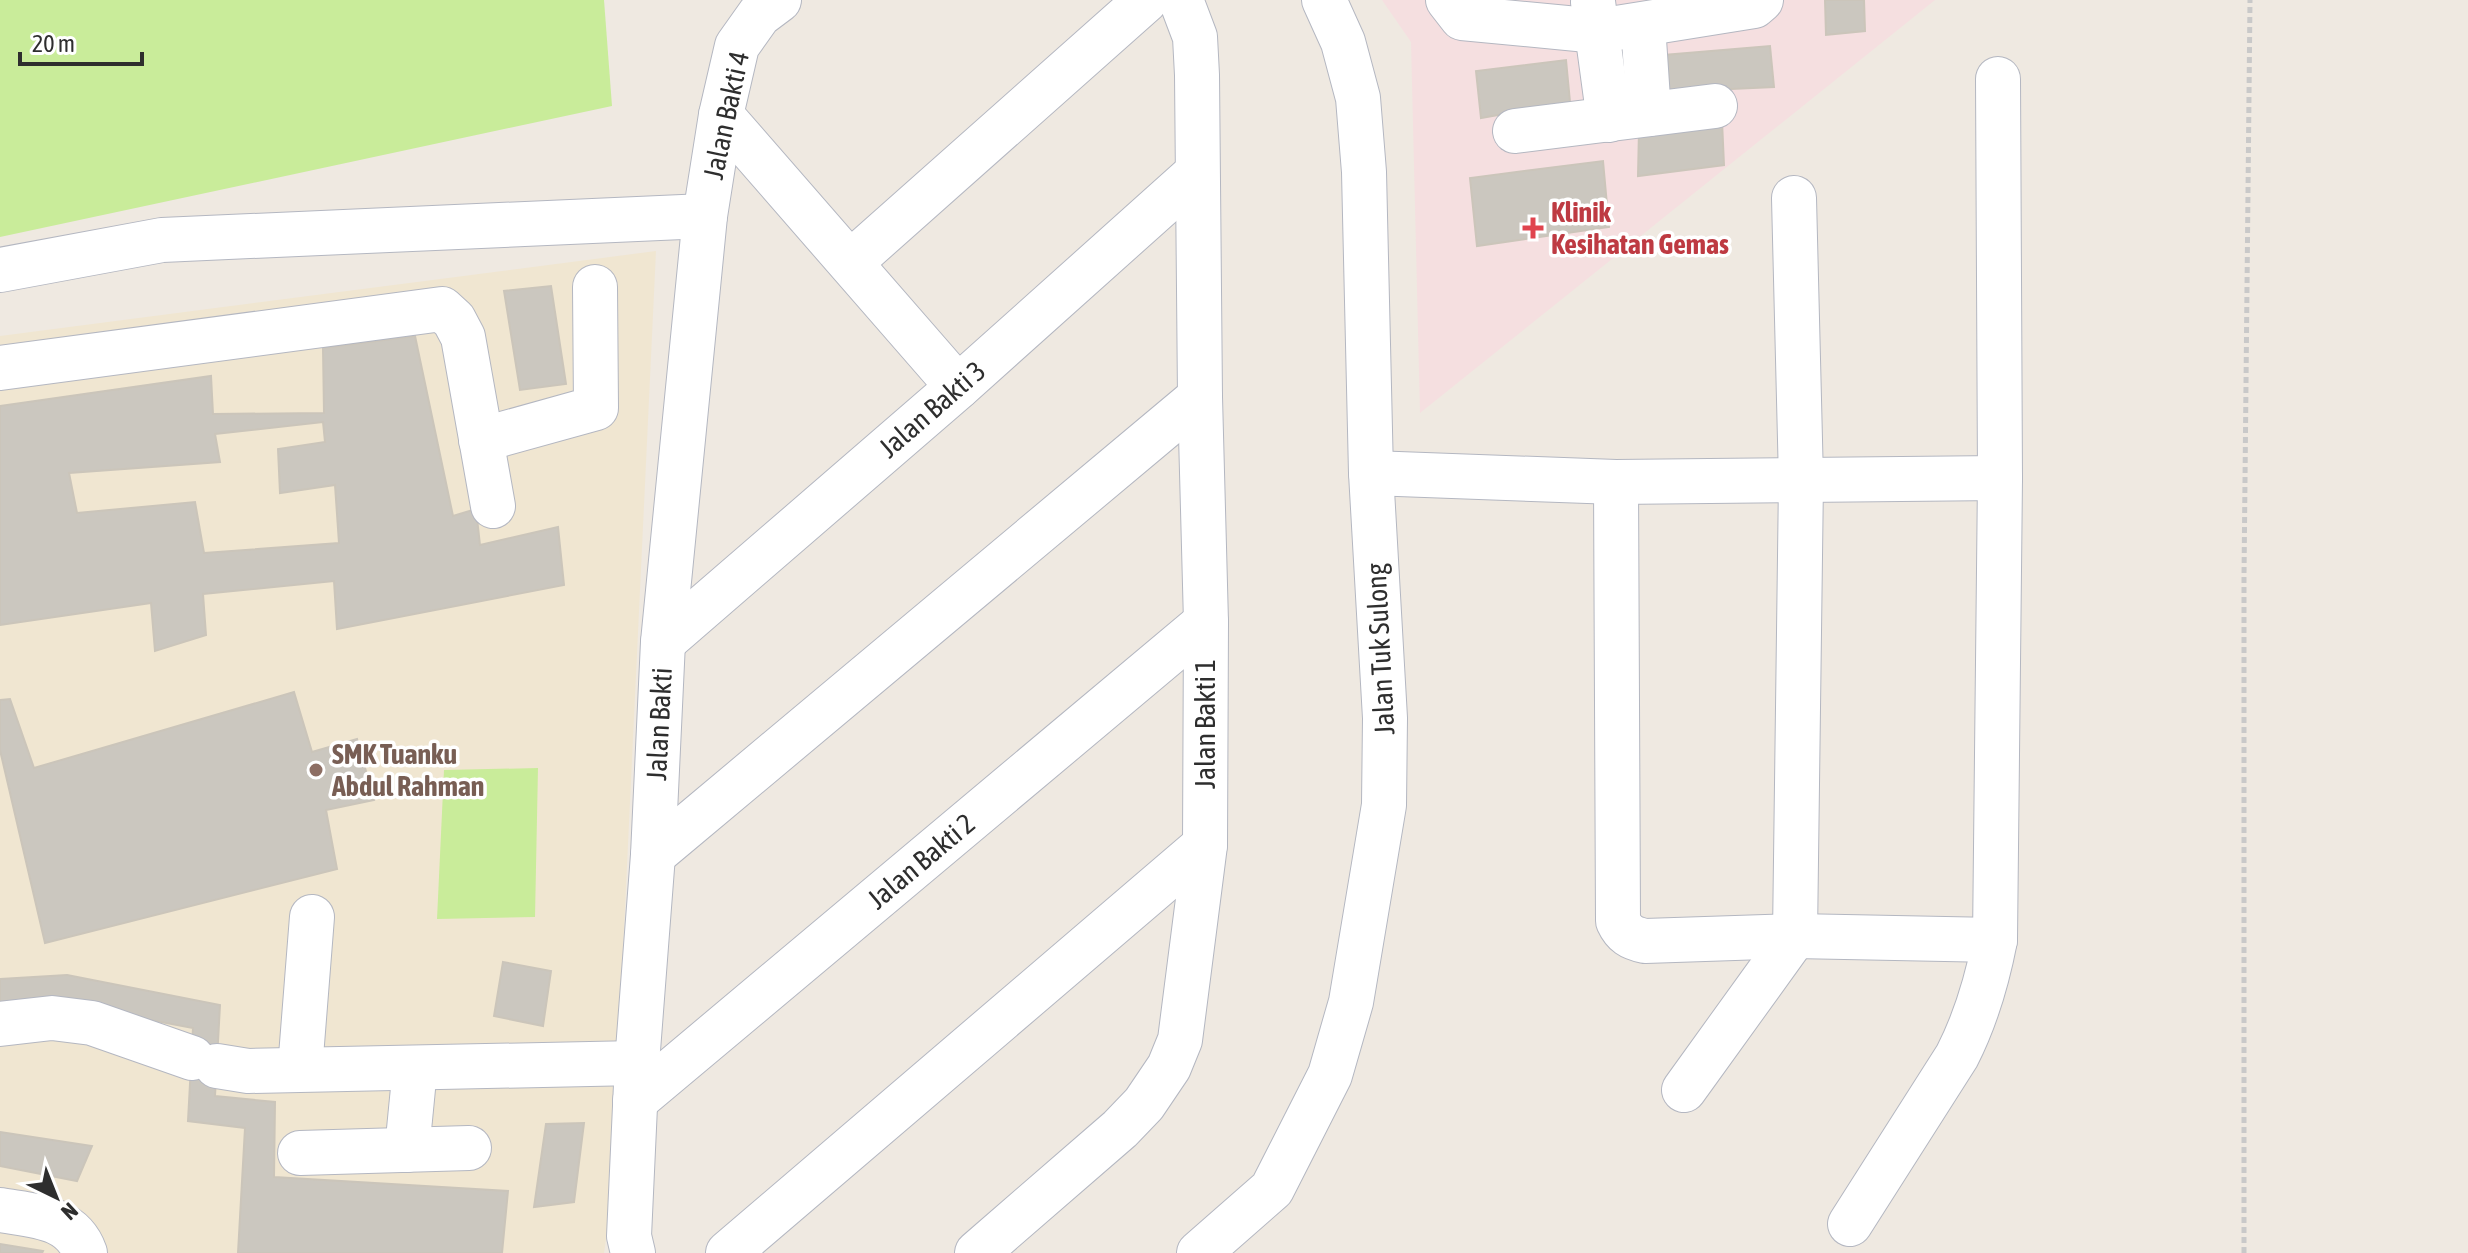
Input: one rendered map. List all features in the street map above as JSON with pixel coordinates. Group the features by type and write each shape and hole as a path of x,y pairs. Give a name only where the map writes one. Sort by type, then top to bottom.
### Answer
{"street":[{"name":"Jalan Bakti 4","path":"707,206 721,115 737,46 759,15 779,0"},
{"path":"851,262 1146,0"},
{"name":"Jalan Bakti 1","path":"977,1253 1120,1129 1144,1104 1169,1067 1180,1040 1205,845 1206,622 1195,37 1181,0"},
{"name":"Jalan Tuk Sulong","path":"1199,1253 1272,1189 1330,1075 1351,1002 1384,805 1385,718 1371,473 1364,172 1358,98 1343,42 1324,0"},
{"path":"1448,0 1462,18 1595,15 1643,25 1754,6 1761,0"},
{"path":"1595,15 1629,117"},
{"path":"1629,117 1643,25"},
{"path":"1850,1224 1971,1029 1995,940 2000,478 1998,79"},
{"path":"1515,131 1715,106"},
{"path":"721,115 958,387"},
{"name":"Jalan Bakti 3","path":"663,642 958,387 1197,173"},
{"path":"1684,1090 1795,936 1801,480 1794,198"},
{"path":"0,270 162,240 707,206"},
{"name":"Jalan Bakti","path":"633,1253 629,1236 636,1082 653,855 663,642 707,206"},
{"path":"481,440 596,408 595,287"},
{"path":"0,368 442,309 454,320 463,337 493,506"},
{"path":"653,855 1200,397"},
{"path":"1371,473 1616,482 2000,478"},
{"path":"1616,482 1618,921 1623,931 1631,938 1645,941 1795,936 1995,940"},
{"name":"Jalan Bakti 2","path":"636,1082 1206,622"},
{"path":"728,1253 1205,845"},
{"path":"300,1069 312,917"},
{"path":"0,1024 52,1018 92,1023 204,1062 248,1071 415,1068 636,1082"},
{"path":"407,1150 415,1068"},
{"path":"300,1153 469,1148"},
{"path":"1250,1253 1272,1189"},
{"path":"0,1210 50,1218 66,1225 81,1241 85,1253"}],"path":[{"path":"2244,1253 2244,576 2250,0"}],"shaded area":[{"name":"Klinik Kesihatan Gemas","path":"1382,0 1935,0 1420,413 1411,42"},
{"name":"SMK Tuanku Abdul Rahman","path":"656,251 611,1205 604,1253 0,1253 0,336"}],"green space":[{"path":"0,0 604,0 612,106 0,237"},
{"path":"538,768 535,917 437,919 444,770"}],"building":[{"path":"1825,0 1864,0 1865,31 1826,35"},
{"path":"1770,46 1774,87 1666,92 1664,55"},
{"path":"1566,60 1570,102 1481,118 1476,71"},
{"path":"1722,121 1724,165 1638,176 1639,130"},
{"path":"1603,161 1609,227 1477,246 1470,178"},
{"path":"551,286 566,384 520,390 504,291"},
{"path":"415,336 453,516 476,509 480,545 558,527 564,585 337,629 334,581 203,594 206,635 155,651 151,603 0,625 0,406 211,376 213,414 324,413 323,348","holes":["323,422 325,442 278,449 280,493 335,485 339,543 204,553 195,502 77,513 69,473 220,462 215,434"]},
{"path":"294,692 312,752 357,739 374,800 326,810 337,869 45,943 0,750 0,700 10,699 34,768"},
{"path":"503,962 551,971 543,1026 494,1016"},
{"path":"67,975 220,1005 215,1096 275,1102 274,1177 508,1191 502,1253 238,1253 245,1128 188,1121 193,1028 55,1002 0,1007 0,979"},
{"path":"584,1123 574,1202 534,1207 546,1124"},
{"path":"0,1132 92,1146 77,1181 0,1166"},
{"path":"0,1244 43,1251 0,1253"}],"place":[{"name":"Klinik Kesihatan Gemas","path":"1533,228"},
{"name":"SMK Tuanku Abdul Rahman","path":"316,770"}]}
